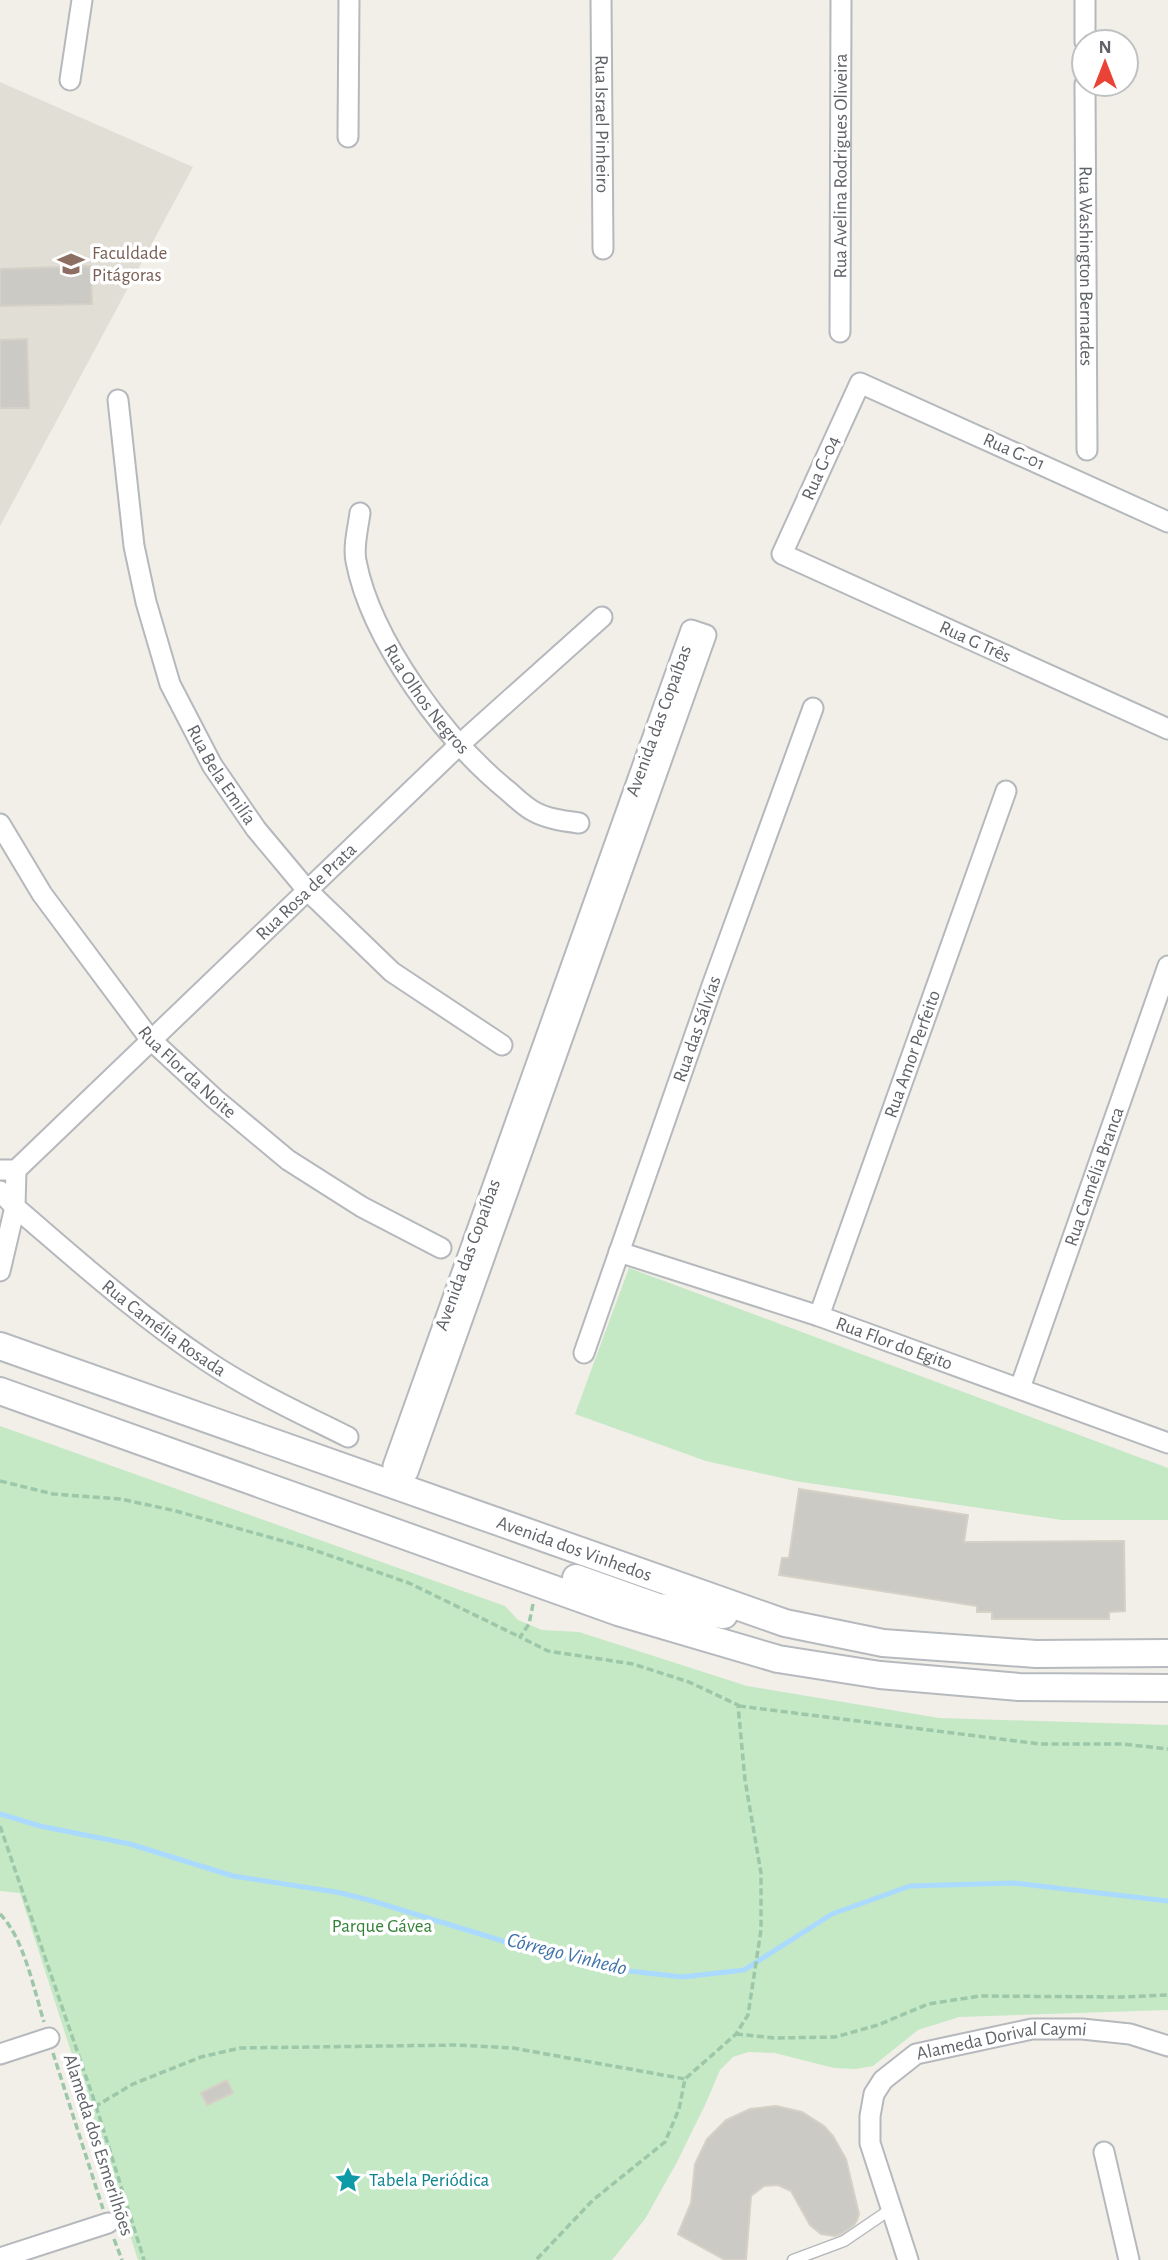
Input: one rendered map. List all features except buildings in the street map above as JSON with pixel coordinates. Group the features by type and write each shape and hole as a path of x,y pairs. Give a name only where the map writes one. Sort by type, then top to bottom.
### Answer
{"main road":[{"name":"Avenida dos Vinhedos","path":"0,1345 785,1623 883,1643 1036,1654 1168,1654"},
{"path":"0,1377 121,1415 128,1413 140,1396"},
{"path":"0,1391 618,1612 778,1659 880,1675 1019,1687 1168,1688"},
{"path":"533,1582 533,1563 659,1607 785,1623"}],"street":[{"path":"70,80 82,0"},
{"path":"348,136 349,0"},
{"name":"Rua Israel Pinheiro","path":"601,0 603,249"},
{"name":"Rua Avelina Rodrigues Oliveira","path":"840,332 841,0"},
{"path":"1085,0 1085,28"},
{"name":"Rua Washington Bernardes","path":"1085,98 1087,450"},
{"name":"Rua G-01","path":"860,383 1168,522"},
{"name":"Rua G-04","path":"782,554 860,383"},
{"name":"Rua Bela Emilía","path":"118,400 134,546 146,602 170,684 212,765 256,829 307,890 392,972 502,1045"},
{"name":"Rua Olhos Negros","path":"360,513 355,558 363,589 392,655 458,746 500,785 533,811 556,820 579,823"},
{"name":"Rua G Três","path":"782,554 1168,729"},
{"name":"Rua Rosa de Prata","path":"0,1272 15,1207 8,1170 150,1040 458,746 602,617"},
{"name":"Avenida das Copaíbas","path":"691,630 706,635 408,1472 394,1485 393,1466 691,630"},
{"name":"Rua das Sálvías","path":"583,1353 813,708"},
{"name":"Rua Amor Perfeito","path":"820,1316 1006,791"},
{"name":"Rua Flor da Noite","path":"0,824 42,894 150,1040 288,1160 362,1207 441,1248"},
{"name":"Rua Camélia Branca","path":"1020,1388 1168,966"},
{"name":"Rua Camélia Rosada","path":"0,1191 126,1302 207,1361 275,1401 348,1437"},
{"name":"Rua Flor do Egito","path":"619,1252 820,1316 1168,1443"},
{"name":"Alameda Dorival Caymi","path":"891,2209 870,2143 870,2116 874,2094 883,2080 916,2054 1032,2029 1082,2029 1130,2035 1168,2046"},
{"path":"0,2054 49,2038"},
{"path":"1104,2152 1129,2260"},
{"path":"891,2209 908,2260"},
{"path":"0,2258 108,2223"}],"lane":[{"path":"793,2260 844,2241 891,2209"}],"path":[{"path":"0,1481 53,1494 121,1499 176,1511 308,1548 409,1583 548,1651 633,1664 689,1682 738,1706 1040,1744 1122,1744 1168,1749"},
{"path":"520,1637 528,1625 533,1582"},
{"path":"536,2260 593,2200 665,2142 680,2109 685,2079 736,2034 748,2015 761,1930 761,1873 745,1780 738,1706"},
{"path":"0,1826 96,2106 144,2260"},
{"name":"Alameda dos Esmerilhões","path":"0,1914 9,1922 23,1956 122,2260"},
{"path":"736,2034 775,2038 835,2036 878,2025 928,2004 980,1996 1168,1995"},
{"path":"96,2106 133,2084 201,2057 240,2048 457,2045 513,2048 685,2079"}],"shaded area":[{"name":"Faculdade Pitágoras","path":"0,82 193,167 0,526"}],"green space":[{"path":"629,1268 1168,1468 1168,1520 1062,1520 795,1481 706,1461 575,1414"},
{"name":"Parque Gávea","path":"0,1426 505,1606 518,1620 542,1630 579,1632 747,1686 939,1718 1168,1725 1168,2010 959,2017 918,2030 873,2066 856,2069 834,2068 775,2053 748,2052 733,2057 720,2070 677,2162 645,2219 612,2260 138,2260 20,1893 0,1891"}],"waterway":[{"name":"Córrego Vinhedo","path":"0,1814 40,1826 130,1844 233,1876 336,1892 369,1900 506,1942 612,1969 682,1977 744,1970 832,1914 910,1886 1014,1883 1168,1901"}],"place":[{"name":"Faculdade Pitágoras","path":"71,264"},
{"name":"Tabela Periódica","path":"348,2180"}]}
